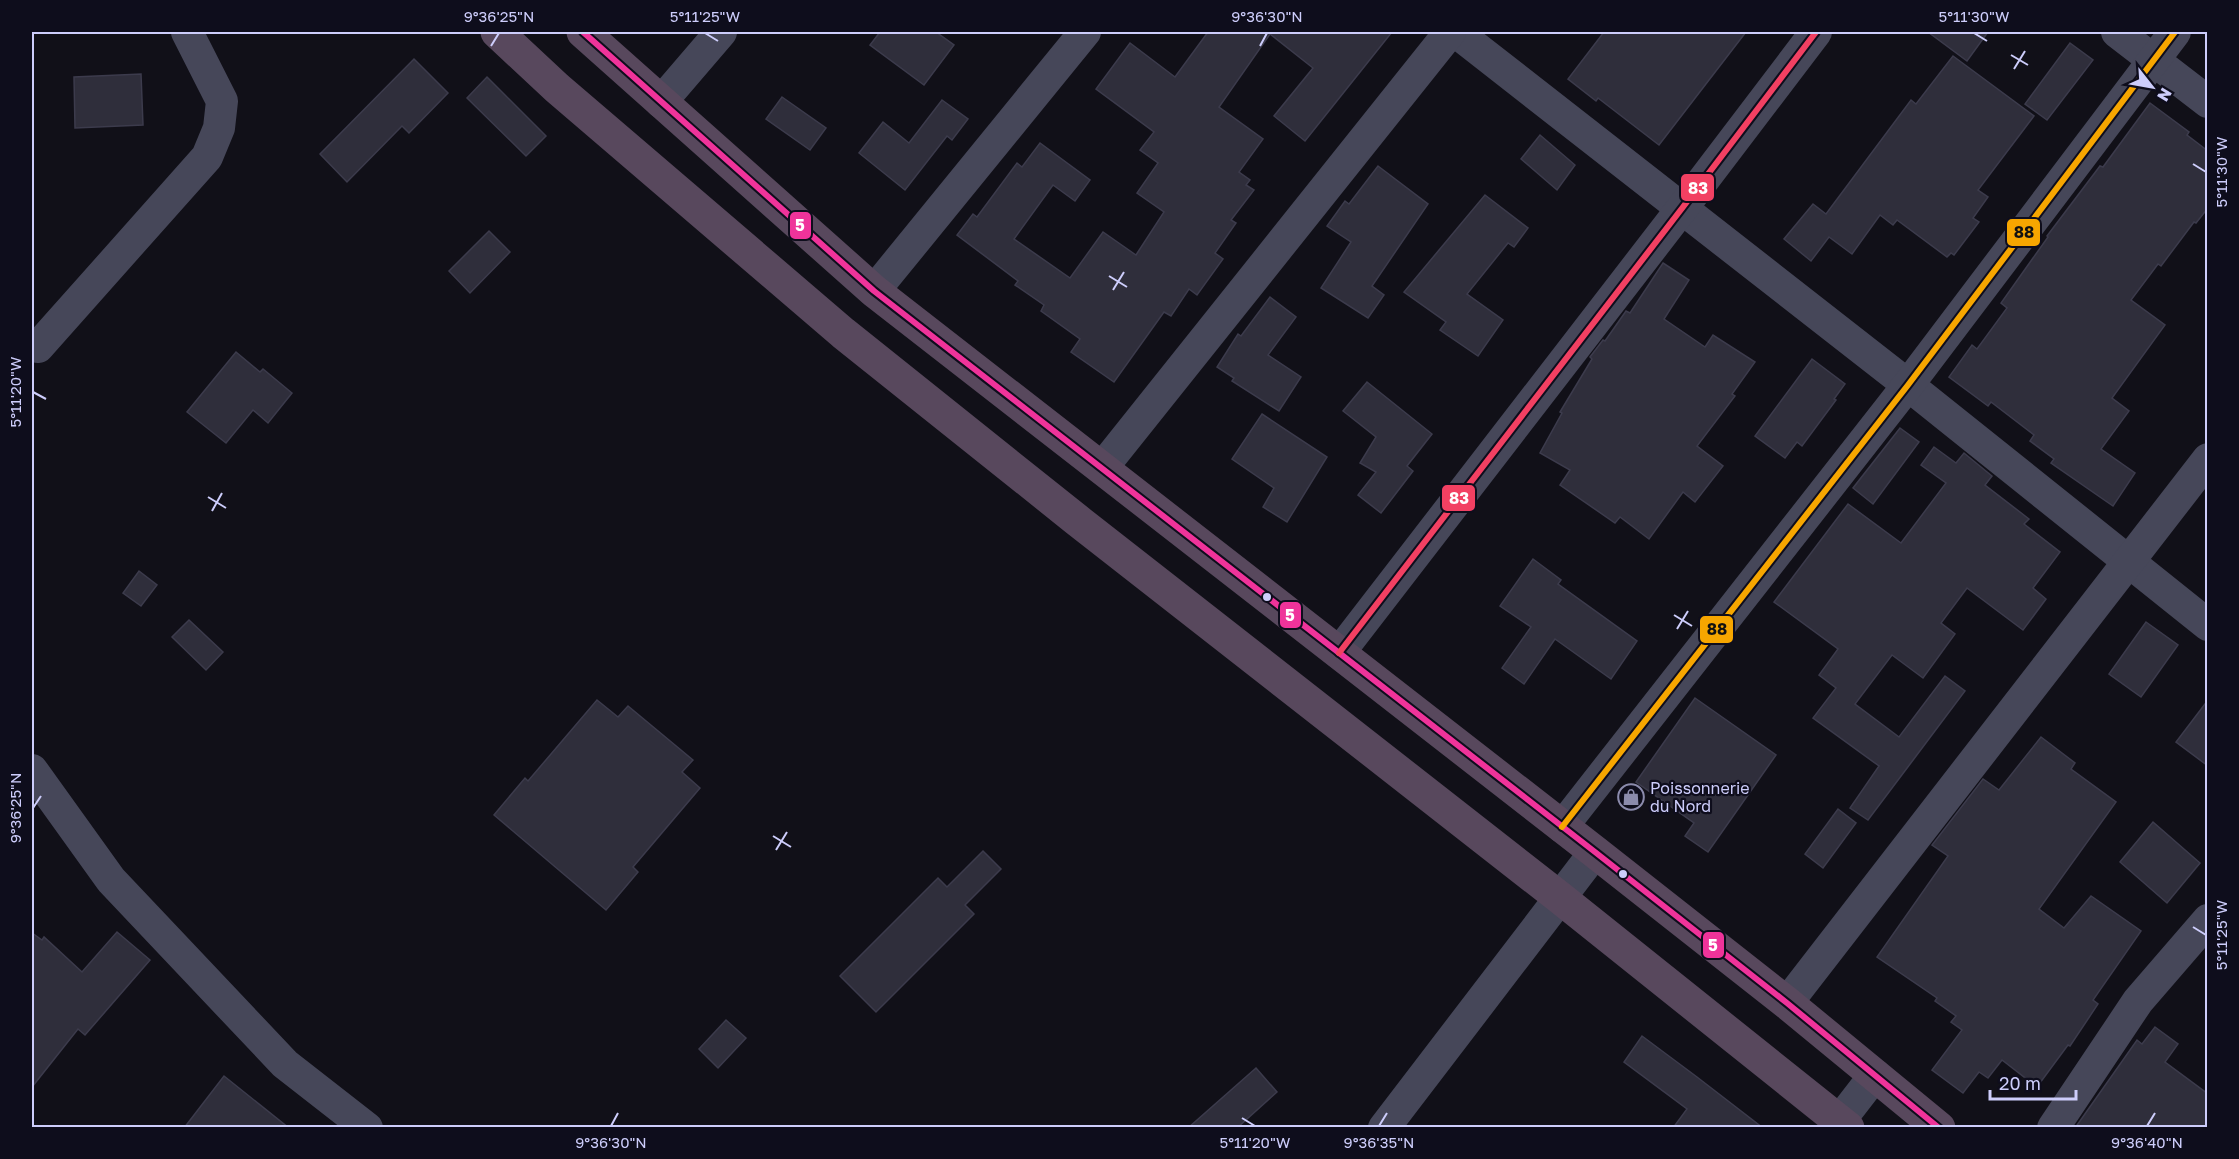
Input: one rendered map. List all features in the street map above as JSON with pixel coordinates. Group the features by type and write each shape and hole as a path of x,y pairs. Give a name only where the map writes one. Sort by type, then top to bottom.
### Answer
{"highway":[{"path":"497,32 557,88 843,333 1302,698 1559,897 1840,1125"},
{"path":"583,32 874,291 1595,852 1787,1003 1939,1128"},
{"path":"921,396 953,354"}],"street":[{"path":"38,347 207,157 219,128 222,101 187,32"},
{"path":"661,102 721,32"},
{"path":"874,291 1085,32"},
{"path":"1102,468 1450,32"},
{"path":"1456,32 1683,207 2208,625"},
{"path":"1339,653 1815,32"},
{"path":"2117,32 2208,102"},
{"path":"1563,827 1908,385 2175,32"},
{"path":"1787,1003 2208,459"},
{"path":"32,770 111,880 285,1064 367,1128"},
{"path":"1384,1128 1595,852"},
{"path":"2054,1128 2138,1001 2208,920"},
{"path":"1840,1125 1875,1075"}],"building":[{"path":"880,32 936,32 954,45 924,85 870,45"},
{"path":"1208,32 1392,32 1305,141 1274,116 1313,68 1270,34 1219,107 1263,139 1239,172 1250,180 1246,185 1254,190 1231,220 1236,223 1215,253 1223,259 1197,295 1189,289 1171,316 1164,312 1114,382 1071,352 1080,339 1041,311 1044,305 1015,285 1018,281 957,235 973,214 977,217 1017,163 1022,167 1040,143 1090,180 1075,201 1053,185 1014,239 1070,278 1103,232 1136,255 1164,212 1137,193 1158,163 1140,150 1154,132 1096,89 1130,43 1175,77"},
{"path":"1604,32 1746,32 1659,145 1598,98 1596,101 1568,79"},
{"path":"1928,32 1988,32 1967,61"},
{"path":"2070,43 2093,60 2047,120 2025,104"},
{"path":"1953,56 2034,116 1978,190 1988,197 1973,218 1979,222 1954,255 1951,253 1947,257 1897,220 1893,225 1880,215 1852,254 1829,237 1811,261 1784,239 1813,204 1826,214 1911,100 1916,104"},
{"path":"414,59 448,93 409,133 402,126 347,182 320,154"},
{"path":"141,74 143,125 75,128 74,77"},
{"path":"487,77 546,136 526,156 467,98"},
{"path":"782,97 826,128 810,150 766,119"},
{"path":"942,100 968,119 952,140 947,136 905,190 859,153 883,122 909,143"},
{"path":"2150,103 2189,132 2187,135 2208,151 2208,208 2196,223 2194,222 2161,266 2158,264 2131,300 2165,325 2112,398 2129,411 2101,449 2135,473 2113,506 2051,463 2054,459 2030,441 2034,435 1991,402 1988,406 1949,377 1972,345 1977,349 2007,308 2001,303 2047,236 2100,166 2103,167"},
{"path":"1540,135 1575,165 1557,190 1521,159"},
{"path":"1378,166 1428,204 1372,286 1384,295 1368,318 1321,288 1351,242 1327,226 1345,201 1349,204"},
{"path":"1485,195 1528,228 1514,247 1508,243 1467,294 1503,320 1478,356 1440,330 1446,322 1404,292"},
{"path":"489,231 510,252 470,293 449,271"},
{"path":"1663,263 1689,280 1664,319 1705,347 1713,335 1755,362 1732,394 1735,396 1697,446 1723,466 1695,502 1683,492 1649,539 1620,517 1615,523 1560,485 1570,470 1540,453 1562,413 1560,412 1592,359 1590,357 1603,340 1605,341 1626,311 1630,313"},
{"path":"1270,297 1296,317 1268,355 1301,377 1279,411 1232,381 1234,378 1217,367 1238,334 1241,336"},
{"path":"236,352 260,372 263,369 292,393 268,423 253,410 226,443 187,412"},
{"path":"1812,359 1845,384 1802,446 1797,442 1785,458 1755,436"},
{"path":"1367,382 1432,434 1407,466 1413,471 1381,513 1358,495 1376,472 1360,463 1376,437 1343,411"},
{"path":"1262,414 1327,457 1287,522 1263,507 1274,488 1232,459"},
{"path":"1900,428 1919,442 1873,504 1853,488"},
{"path":"1934,447 1956,463 1964,453 1992,476 1985,485 2029,519 2024,524 2060,552 2033,588 2046,599 2023,630 1967,588 1941,623 1955,634 1923,678 1892,655 1855,704 1899,737 1945,676 1965,691 1868,820 1850,808 1879,766 1813,718 1836,688 1819,675 1838,649 1774,602 1848,504 1901,543 1946,483 1921,465"},
{"path":"1533,559 1561,580 1558,584 1637,641 1611,679 1555,639 1524,684 1502,668 1531,627 1500,606"},
{"path":"139,571 157,585 141,606 123,593"},
{"path":"189,620 223,652 206,670 172,637"},
{"path":"2146,622 2178,645 2141,697 2109,674"},
{"path":"1695,698 1776,755 1708,852 1685,836 1694,823 1636,782"},
{"path":"597,700 618,717 628,706 693,760 682,772 700,788 633,867 638,872 606,910 494,815 525,778 528,781"},
{"path":"2208,700 2208,766 2176,742"},
{"path":"2041,737 2075,763 2071,769 2116,802 2039,909 2064,928 2091,896 2141,931 2093,1000 2098,1004 2070,1046 2068,1045 2037,1087 2002,1060 1988,1078 1979,1072 1963,1093 1932,1070 1962,1030 1951,1022 1956,1016 1935,1001 1937,998 1877,957 1948,856 1932,845 1983,779 1999,790"},
{"path":"1838,809 1856,823 1823,868 1805,854"},
{"path":"2153,822 2200,863 2167,903 2120,862"},
{"path":"983,851 1001,869 965,905 974,914 876,1012 840,976 938,878 947,887"},
{"path":"117,932 150,960 85,1035 78,1029 32,1087 32,933 42,940 44,937 82,972"},
{"path":"726,1020 746,1038 718,1068 699,1049"},
{"path":"2155,1027 2178,1044 2165,1062 2208,1094 2208,1128 2075,1128 2137,1040 2142,1044"},
{"path":"1642,1036 1763,1128 1673,1128 1687,1109 1624,1062"},
{"path":"1256,1068 1277,1092 1237,1128 1188,1128"},
{"path":"224,1076 289,1128 184,1128"}],"transit line":[{"name":"5","path":"583,32 874,291 1595,852 1787,1003 1939,1128"},
{"name":"83","path":"1339,653 1816,32"},
{"name":"88","path":"1562,827 1908,385 2175,32"}],"place":[{"name":"Poissonnerie du Nord","path":"1631,797"}]}
